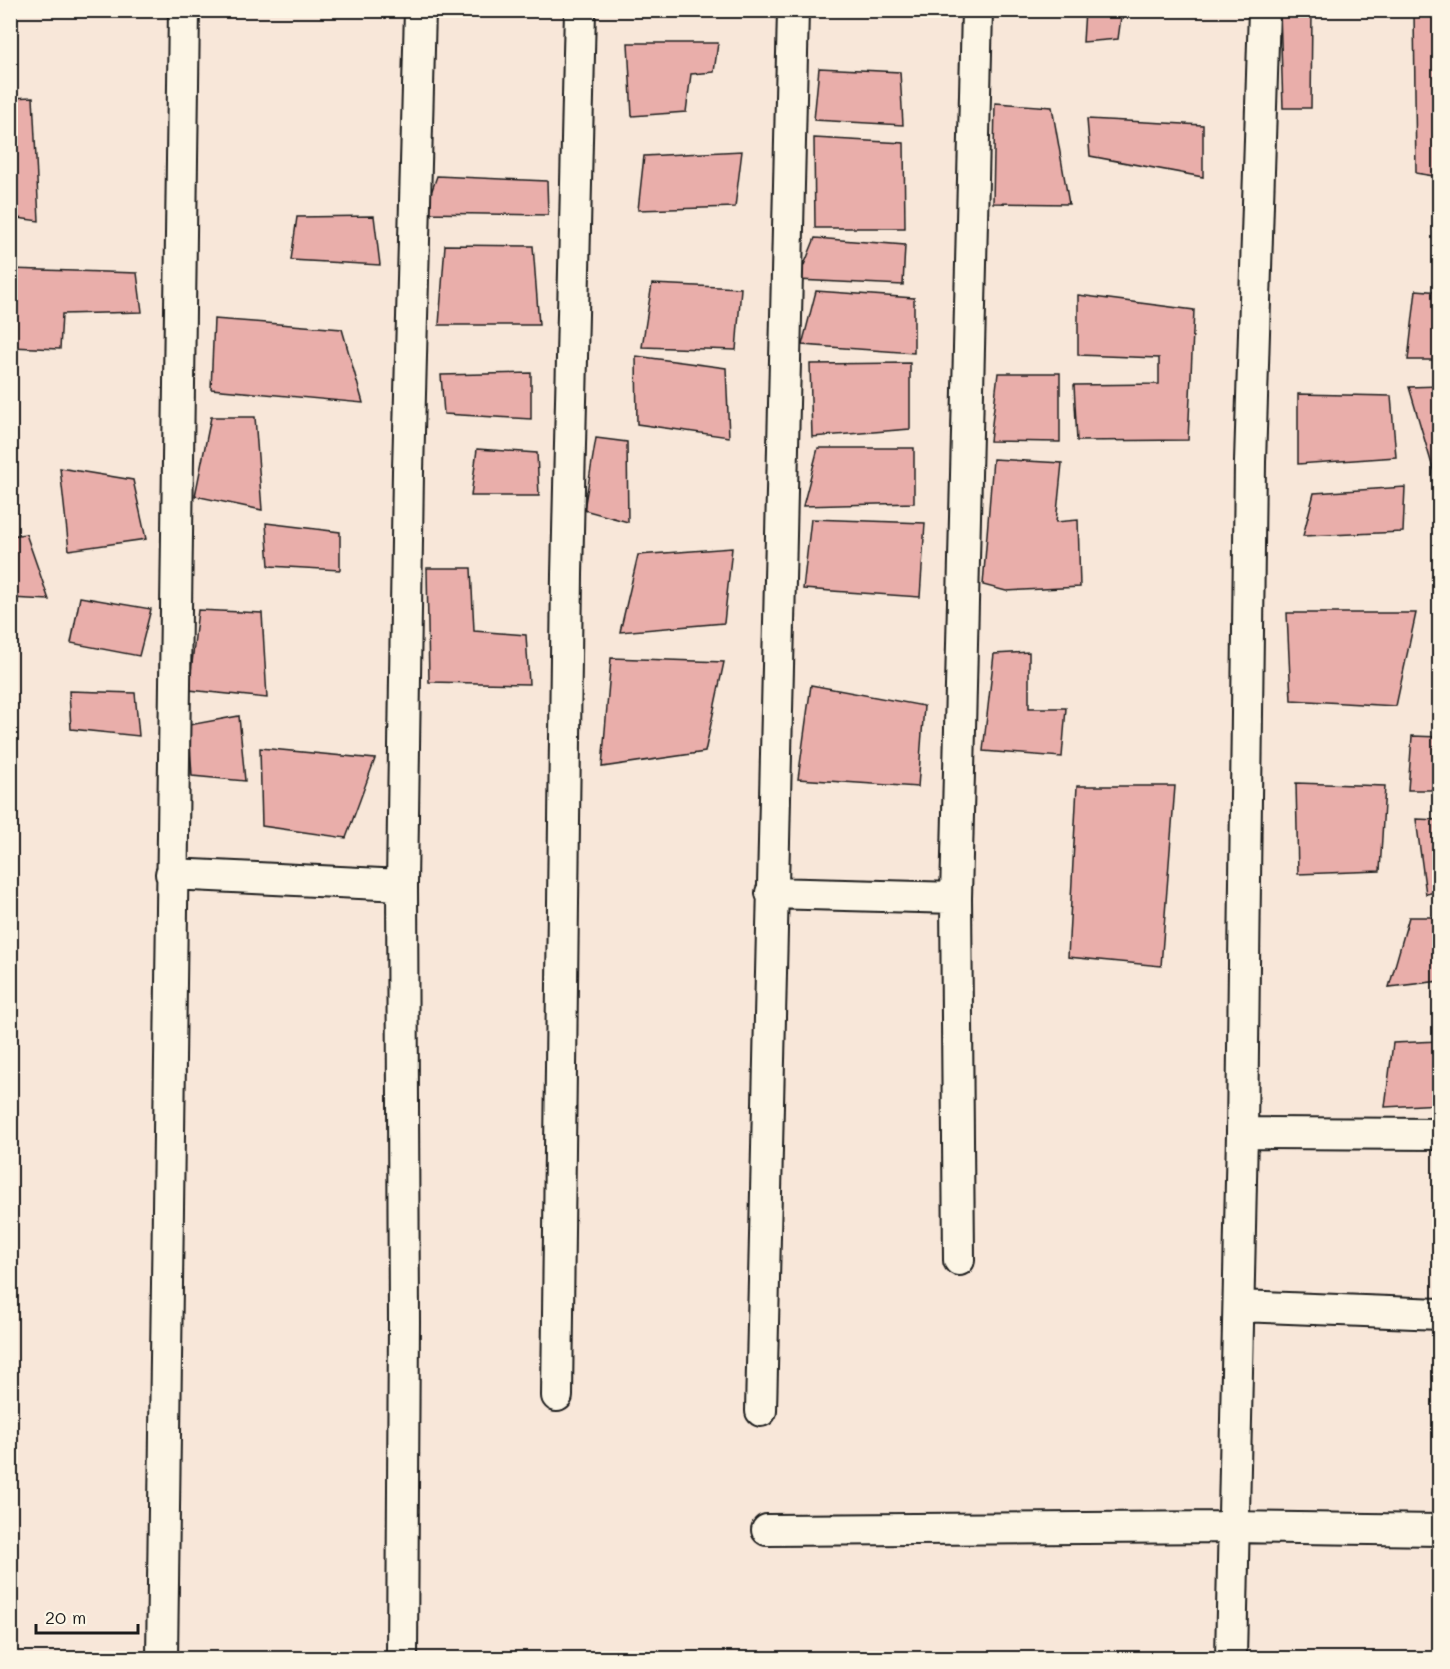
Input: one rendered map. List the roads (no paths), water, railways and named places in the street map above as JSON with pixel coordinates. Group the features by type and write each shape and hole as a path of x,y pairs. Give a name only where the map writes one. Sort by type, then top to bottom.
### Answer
{"street":[{"path":"162,1659 184,10"},
{"path":"402,1659 405,1322 402,885 408,483 420,10"},
{"path":"557,1395 567,575 580,10"},
{"path":"761,1411 771,893 793,10"},
{"path":"959,1260 956,898 977,10"},
{"path":"1231,1659 1242,1133 1250,462 1264,10"},
{"path":"171,874 402,885"},
{"path":"771,893 956,898"},
{"path":"1242,1133 1440,1134"},
{"path":"1239,1306 1440,1314"},
{"path":"767,1530 1235,1527 1440,1530"}]}
